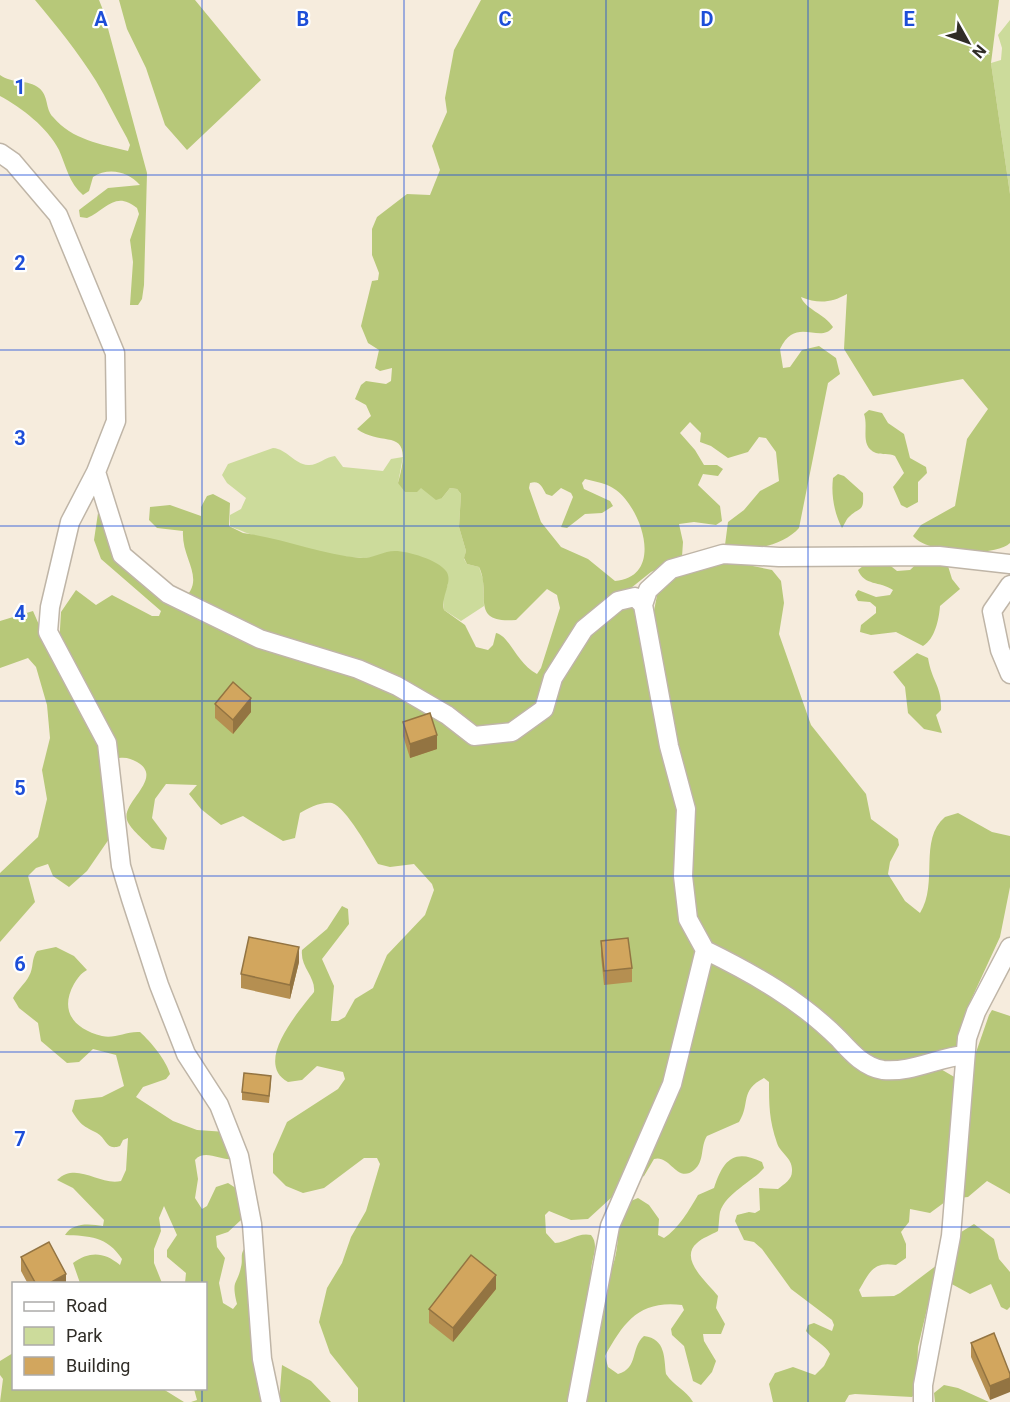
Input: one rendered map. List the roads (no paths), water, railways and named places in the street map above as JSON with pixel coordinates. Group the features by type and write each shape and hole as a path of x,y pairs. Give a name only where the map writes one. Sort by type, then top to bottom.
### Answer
{"street":[{"path":"0,153 13,162 58,215 115,353 116,421 96,472 70,522 50,607 48,632 107,743 122,866 130,899 159,985 186,1054 219,1105 239,1156 252,1224 262,1359 271,1402"},
{"path":"96,472 122,555 168,594 260,639 358,669 397,686 447,715 474,736 512,732 544,709 553,678 584,628 618,601 635,597 643,605"},
{"path":"965,1055 928,1064 883,1070 859,1060 809,1010 750,972 705,950 688,920 683,876 686,809 669,746 643,605 648,590 671,569 723,554 789,557 939,556 1010,564"},
{"path":"1010,585 992,611 1000,650 1010,674"},
{"path":"923,1402 923,1384 951,1236 967,1038 976,1012 1010,947"},
{"path":"576,1402 610,1227 672,1084 705,950"}]}
